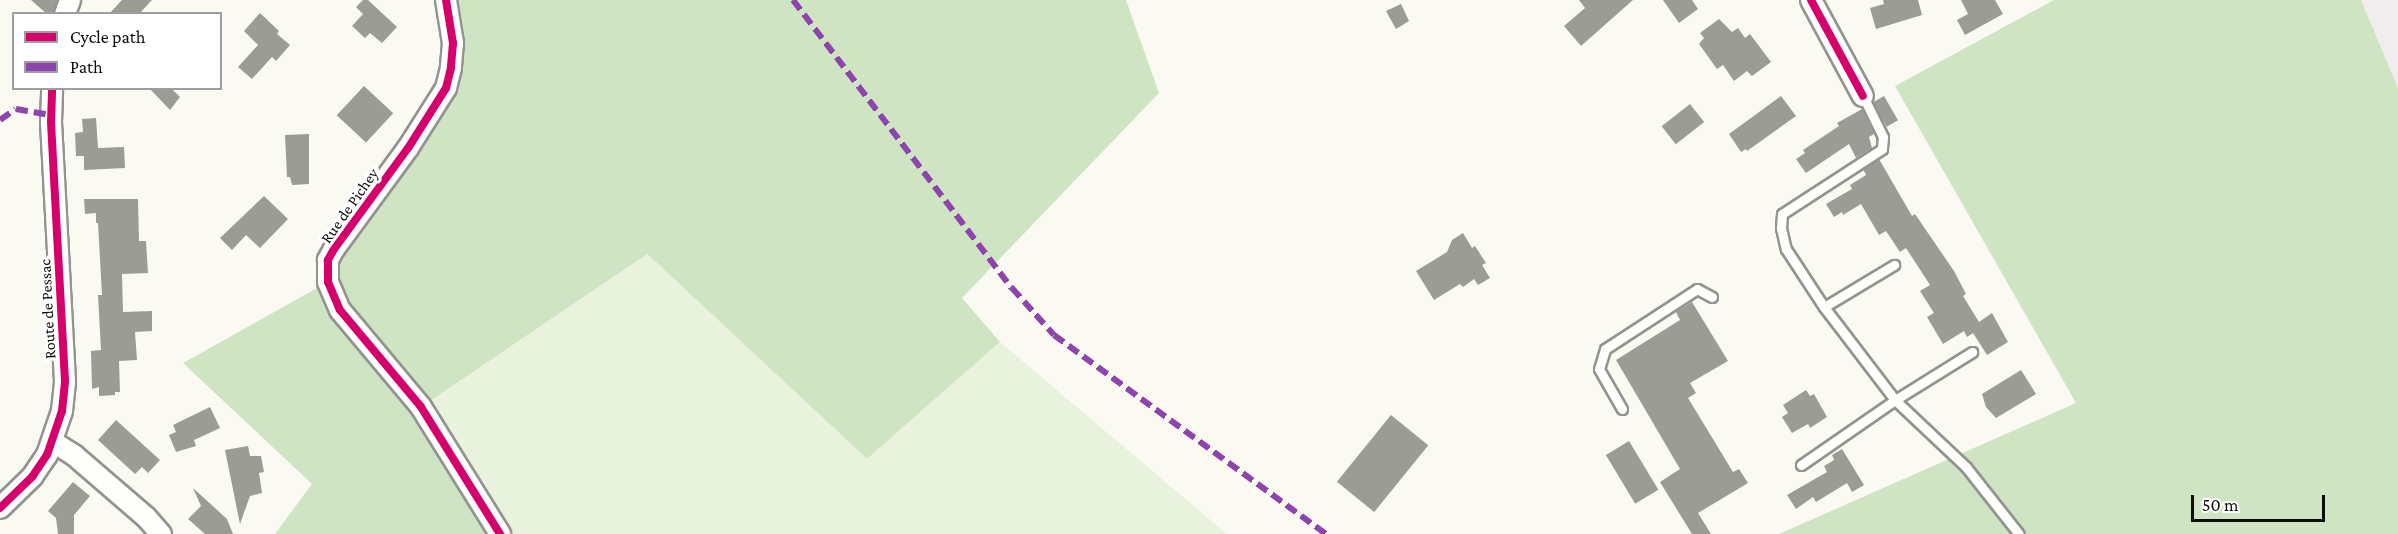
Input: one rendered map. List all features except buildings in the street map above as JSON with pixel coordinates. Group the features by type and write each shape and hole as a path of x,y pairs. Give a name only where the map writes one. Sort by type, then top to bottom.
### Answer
{"street":[{"name":"Rue de Pichey","path":"446,0 453,44 446,88 408,148 334,249 328,260 328,282 340,310 421,407 500,534"},
{"path":"1811,0 1863,96"},
{"name":"Route de Pessac","path":"0,508 32,477 53,442 62,411 65,381 51,122 52,90"},
{"path":"53,442 75,456 146,517 161,534"}],"lane":[{"path":"1863,96 1883,137 1882,149 1782,214 1781,228 1786,249 1824,307 1894,400 1966,467 2019,534"},
{"path":"1824,307 1893,265"},
{"path":"1622,408 1599,369 1605,349 1697,289 1712,297"},
{"path":"1801,465 1894,400 1972,352"}],"shaded area":[{"path":"2361,0 2398,0 2398,88"}],"green space":[{"path":"446,0 1126,0 1159,93 962,298 1000,342 867,459 647,254 500,534 275,534 312,484 183,363 328,282 328,260 446,88"},
{"path":"2054,0 2361,0 2398,88 2398,534 1779,534 2076,403 1895,86"},
{"path":"647,254 867,459 1000,342 1227,534 500,534 421,407"}],"marked path":[{"path":"793,0 1012,288 1054,335 1326,534"},
{"path":"0,120 16,109 51,115"}],"cycle path":[{"path":"446,0 453,43 451,68 446,88 408,148 334,249 328,260 328,282 340,310 421,407 500,534"},
{"path":"1811,0 1863,96"},
{"path":"0,508 32,477 47,455 62,411 65,381 51,122 52,90"}]}
